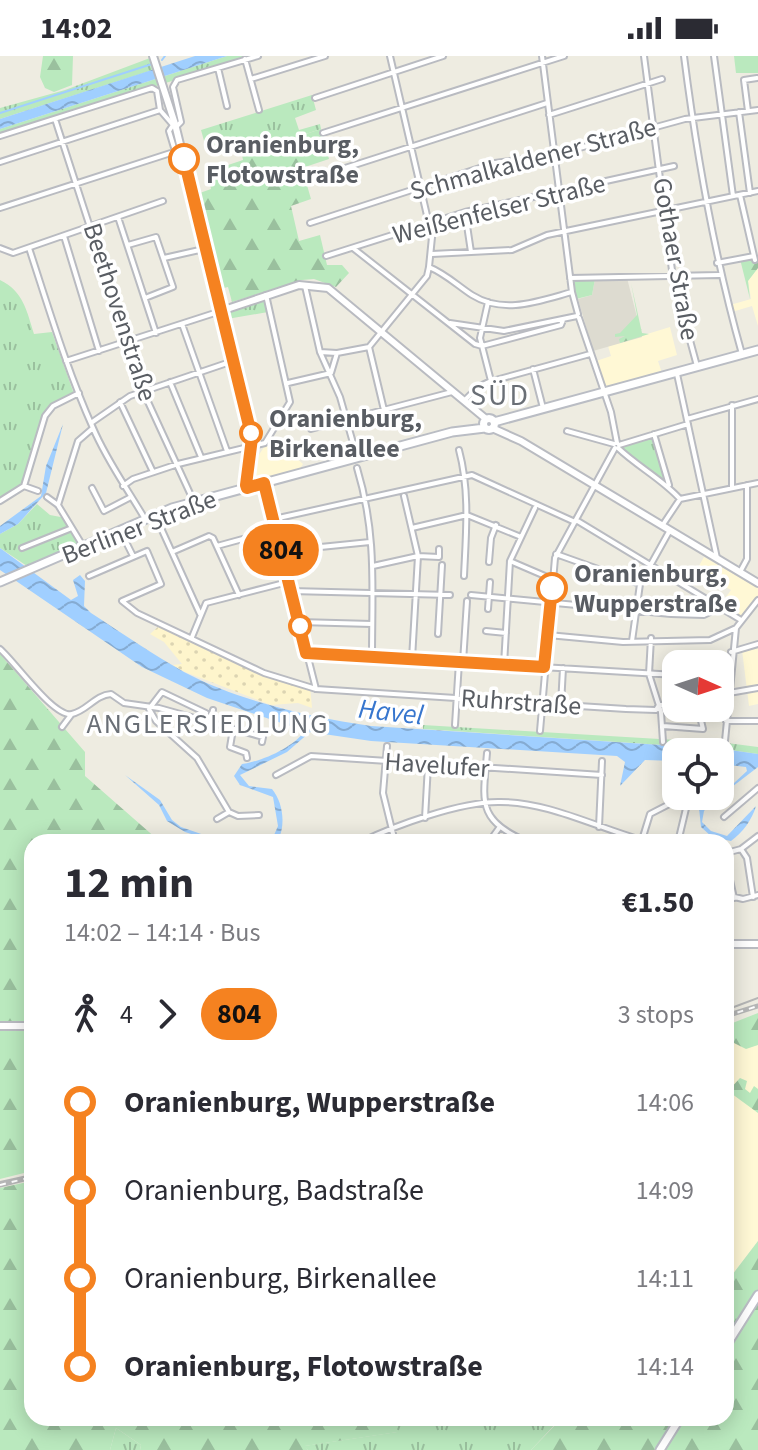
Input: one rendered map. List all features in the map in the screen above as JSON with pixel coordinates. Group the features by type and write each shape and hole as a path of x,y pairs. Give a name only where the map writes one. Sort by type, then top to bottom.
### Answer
{"main road":[{"name":"Berliner Straße","path":"4,581 120,529 194,502 758,350"},
{"path":"734,1333 758,1295"},
{"path":"660,1450 675,1426"}],"street":[{"path":"153,56 175,125 178,150 206,248 253,447 247,488"},
{"path":"175,125 181,122 174,82 258,56"},
{"path":"251,79 325,56"},
{"path":"320,352 337,353 369,347 427,276 432,254 428,224 390,56"},
{"path":"315,98 443,56"},
{"path":"542,56 572,292 601,392 611,412 617,446 630,462 670,487 680,499"},
{"path":"323,133 564,56"},
{"name":"Gothaer Straße","path":"644,56 673,278 697,366"},
{"path":"684,56 719,275 742,354"},
{"path":"714,56 733,196"},
{"path":"245,59 259,110"},
{"path":"218,68 227,106"},
{"path":"748,111 744,80 757,78"},
{"path":"549,115 662,79"},
{"path":"0,136 148,88 157,91 160,110 175,125"},
{"path":"314,178 547,103"},
{"path":"0,162 160,110"},
{"name":"Schmalkaldener Straße","path":"310,223 502,161 554,155 692,118 758,110"},
{"path":"739,112 750,193"},
{"name":"Beethovenstraße","path":"55,119 143,391 194,502"},
{"path":"0,208 178,150"},
{"name":"Weißenfelser Straße","path":"326,256 465,212 674,166"},
{"path":"432,254 512,250 564,231 758,191"},
{"path":"717,263 754,258 740,195"},
{"path":"0,248 13,253 163,201"},
{"path":"465,212 471,252"},
{"path":"118,217 156,333"},
{"path":"64,236 99,351"},
{"path":"128,245 156,237 164,258 172,289 145,298"},
{"path":"29,248 66,361 92,426 123,486 145,519"},
{"path":"164,258 206,248"},
{"path":"353,248 475,344 484,357"},
{"path":"429,267 488,302 519,306 572,292"},
{"path":"570,278 719,275"},
{"path":"66,361 305,284 332,291 465,400 489,424 758,583"},
{"path":"305,284 320,352 331,373 358,458"},
{"path":"123,486 153,472 201,457 265,443 290,402 266,295"},
{"path":"488,302 482,328 482,346 491,381"},
{"path":"445,321 510,330 578,316"},
{"path":"475,344 482,346 561,325 563,320"},
{"path":"182,324 227,451"},
{"path":"369,347 384,410"},
{"path":"331,373 337,353"},
{"path":"465,400 478,387 491,381 590,354"},
{"path":"58,505 78,441 120,402 143,391 233,361"},
{"path":"533,369 543,408"},
{"path":"677,371 717,558"},
{"path":"288,383 331,373"},
{"path":"170,382 201,457"},
{"path":"311,429 453,390"},
{"path":"0,501 24,486 45,416 53,406 79,393"},
{"path":"567,431 617,446 732,405 758,399"},
{"path":"120,402 153,472"},
{"path":"732,405 732,488"},
{"path":"507,431 507,422 512,417"},
{"path":"489,424 521,441"},
{"path":"654,434 670,487"},
{"path":"540,731 556,554 617,446"},
{"path":"459,450 466,476 464,576"},
{"path":"357,468 366,501 373,566 372,656"},
{"path":"274,519 366,501 466,476 488,482 575,521 741,620"},
{"path":"264,483 316,689"},
{"path":"662,526 680,499 758,483"},
{"path":"740,572 747,559 747,485"},
{"path":"24,486 38,491"},
{"path":"92,488 104,511 131,497"},
{"path":"404,496 418,556 412,659"},
{"path":"47,497 58,505 83,546"},
{"path":"504,665 510,561 535,508"},
{"path":"155,515 200,614"},
{"path":"412,528 467,515 521,537"},
{"path":"489,562 491,538 496,525"},
{"path":"22,548 72,528"},
{"path":"89,576 133,557 120,529"},
{"path":"217,546 276,530"},
{"path":"632,641 640,584 670,530"},
{"path":"172,552 209,536 213,538 239,595"},
{"path":"281,551 370,542"},
{"path":"373,566 418,556 439,557 439,549"},
{"name":"Ruhrstraße","path":"133,557 147,551 161,584 122,601 137,613 264,673 316,689 656,710 659,705"},
{"path":"556,554 640,584"},
{"path":"510,561 552,579"},
{"path":"438,634 442,565"},
{"path":"192,637 206,603 289,582"},
{"path":"488,609 490,582"},
{"path":"291,591 321,589 373,594 450,595"},
{"path":"471,595 704,615 720,607"},
{"path":"731,650 736,628 758,600"},
{"path":"455,725 467,601"},
{"path":"299,622 372,624"},
{"path":"548,635 632,641 651,638 710,640 736,628"},
{"path":"486,631 506,633"},
{"path":"651,638 649,674 659,705 663,738"},
{"path":"734,651 758,644"},
{"path":"0,649 20,667 46,702 62,714 71,715"},
{"path":"306,653 662,674"},
{"path":"561,705 563,668"},
{"path":"734,692 758,688"},
{"path":"149,709 162,692 206,713"},
{"path":"62,727 71,715 101,696 111,694 124,703 263,737 262,742"},
{"path":"149,709 156,721 197,758 229,812 238,816 259,815"},
{"path":"210,722 213,710"},
{"path":"734,721 758,721"},
{"path":"663,726 703,729 701,722"},
{"path":"233,729 230,747 246,753 247,758"},
{"path":"387,746 383,793 393,834"},
{"path":"487,753 483,804 486,814 499,828 511,834"},
{"name":"Havelufer","path":"276,775 311,756 602,775"},
{"path":"599,827 602,761"},
{"path":"425,818 429,765"},
{"path":"724,817 758,788"},
{"path":"377,834 425,818 499,802 539,808 622,834"},
{"path":"644,834 650,814 662,808"},
{"path":"680,834 684,810"},
{"path":"217,819 229,812"},
{"path":"495,834 499,828"},
{"path":"734,851 758,836"},
{"path":"734,898 756,896 747,858 741,849"},
{"path":"734,944 758,944"},
{"path":"0,1026 24,1026"}],"shaded area":[{"path":"758,268 758,326 752,306 732,312 730,305 751,299 748,281"},
{"path":"627,278 642,337 593,351 578,299 592,295 595,279"},
{"path":"670,327 677,355 658,361 662,373 603,389 593,362 611,356 608,346"},
{"path":"271,436 303,464 299,470 250,483 255,461"},
{"path":"704,557 758,588 758,597 741,617 721,604 731,590 696,571"},
{"path":"758,643 758,704 749,706 742,650"},
{"path":"758,1027 758,1241 734,1272 734,1036"}],"green space":[{"path":"43,56 73,56 72,85 54,92 45,88 40,77"},
{"path":"227,56 250,56 0,136 0,129"},
{"path":"734,56 758,56 758,73 736,73"},
{"path":"150,58 153,70 0,119 0,108 65,90"},
{"path":"312,95 316,110 295,118 299,130 320,124 321,129 242,155 240,149 223,154 219,144 206,148 201,130"},
{"path":"321,129 329,159 302,168 311,199 291,206 299,241 320,235 327,265 342,265 349,273 336,287 314,279 302,280 232,302 228,287 220,289 197,194 211,189 209,179 217,176 216,169 243,160 242,155"},
{"path":"740,259 758,261 758,268 748,281 750,299"},
{"path":"572,279 595,279 592,295 576,299"},
{"path":"0,280 19,296 34,334 52,332 74,394 50,406 40,424 23,484 0,500"},
{"path":"631,283 642,333 649,334 620,343 619,339 625,336 615,337 615,334 620,333 637,315"},
{"path":"264,301 268,312 227,319 226,313"},
{"path":"653,436 666,484 631,460 620,447"},
{"path":"37,504 50,515 66,518 82,542 27,566 0,548 0,534 18,524"},
{"path":"0,654 85,752 85,776 151,834 24,834 24,1022 0,1023"},
{"path":"423,725 662,739 662,745 423,729"},
{"path":"734,744 758,747 758,754 734,751"},
{"path":"758,1013 758,1045 746,1049 734,1043 734,1022"},
{"path":"24,1028 24,1173 0,1179 0,1029"},
{"path":"740,1078 747,1081 745,1089 750,1093 754,1086 758,1089 758,1113 734,1095 734,1084"},
{"path":"24,1183 24,1426 396,1426 398,1432 305,1446 308,1450 140,1450 141,1445 116,1428 110,1450 0,1450 0,1188"},
{"path":"758,1241 758,1295 734,1333 734,1272"},
{"path":"758,1300 758,1450 663,1450 678,1426 734,1426 734,1338"},
{"path":"395,1426 554,1426 531,1450 308,1450 304,1446 397,1432"},
{"path":"554,1426 675,1426 660,1450 531,1450"},
{"path":"116,1428 141,1445 140,1450 110,1450"}],"sand":[{"path":"160,625 275,680 291,678 310,685 312,708 298,703 271,705 185,672 173,665 182,664 164,642 150,634"}],"water":[{"path":"195,56 227,56 0,129 0,119"},
{"path":"63,424 46,493 18,524 0,534 0,526 41,496 46,466"},
{"path":"0,548 71,600 78,596 73,580 80,575 85,581 84,606 91,613 184,672 252,700 300,713 371,726 662,745 662,761 645,760 620,786 625,762 617,756 371,741 310,732 287,752 240,775 249,786 272,789 279,800 282,828 280,834 274,834 278,826 273,797 240,785 234,776 242,764 276,753 305,731 207,698 142,667 0,570"},
{"path":"734,751 758,754 758,767 734,785 747,771 746,767 734,766"},
{"path":"125,775 160,800 172,820 181,827 201,834 185,832 167,821 159,805"},
{"path":"756,806 754,811 734,838 734,834 729,834"},
{"path":"699,810 705,810 702,822 711,831 721,834 709,834 701,827"}],"waterway":[{"path":"162,60 165,56"},
{"path":"0,113 152,64"}],"tram line":[{"path":"734,1007 758,998"},
{"path":"0,1182 24,1177"}],"railway":[{"path":"734,1014 758,1006"},
{"path":"0,1185 24,1179"}],"bus line":[{"name":"804","path":"184,159 252,438 246,485 247,488 264,483 306,653 544,667 552,588"}],"place":[{"name":"Oranienburg, Flotowstraße","path":"184,159"},
{"name":"Oranienburg, Birkenallee","path":"251,433"},
{"name":"Oranienburg, Wupperstraße","path":"552,588"}],"district":[{"name":"SÜD","path":"500,395"},
{"name":"ANGLERSIEDLUNG","path":"208,724"}],"water label":[{"name":"Havel","path":"391,712"}]}
